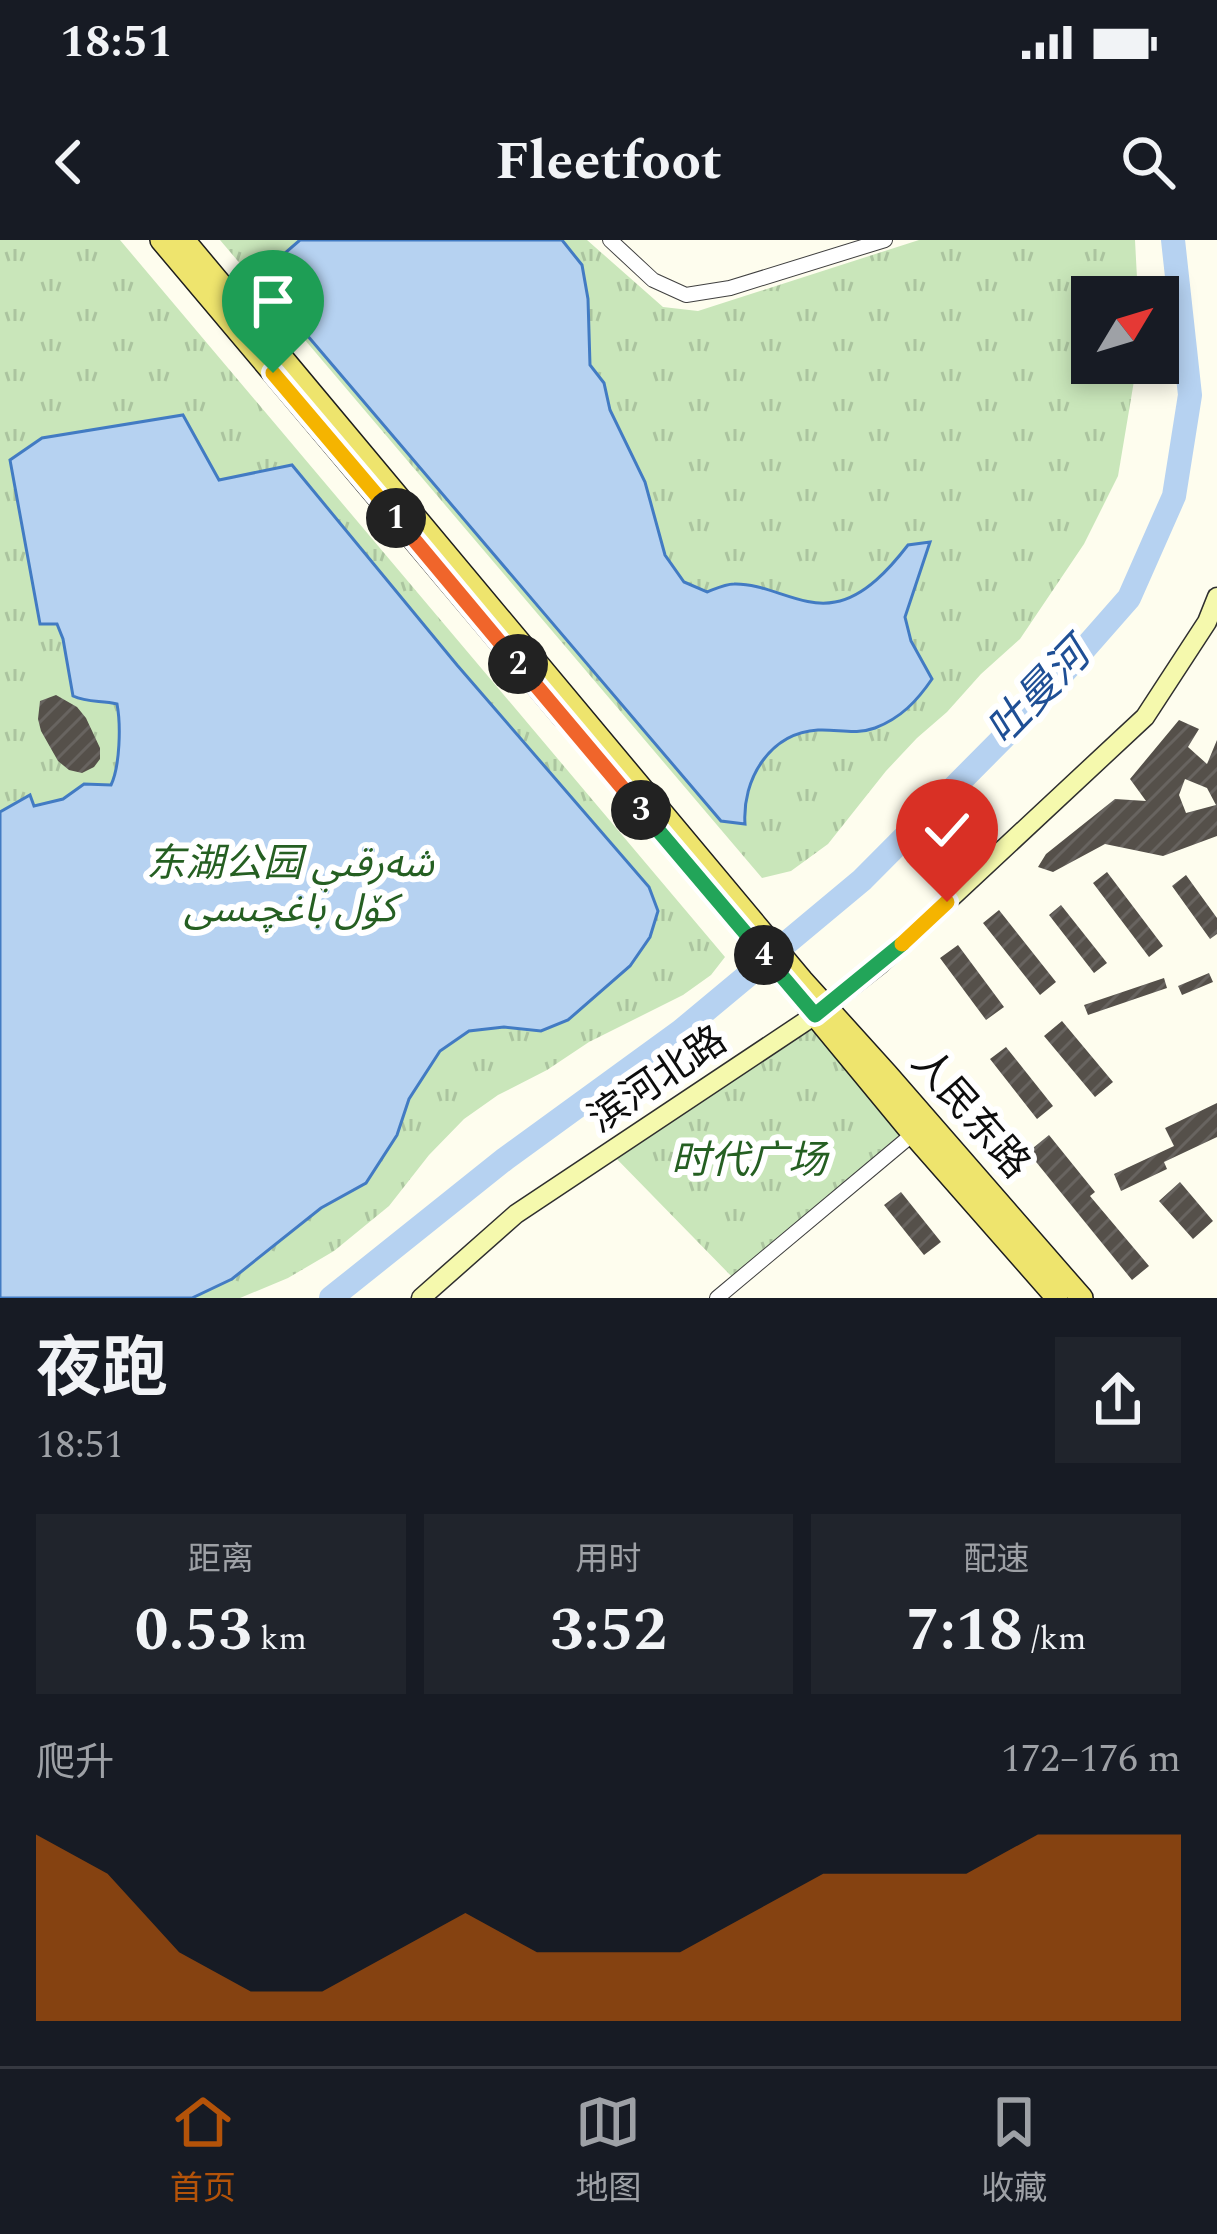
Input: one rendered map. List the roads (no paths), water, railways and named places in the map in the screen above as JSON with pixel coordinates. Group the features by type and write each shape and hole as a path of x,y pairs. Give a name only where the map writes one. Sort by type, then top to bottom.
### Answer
{"main road":[{"path":"161,240 723,897"},
{"path":"184,240 723,897"},
{"name":"滨河北路","path":"421,1298 516,1214 821,1011 879,965 1145,718 1208,622 1217,597"},
{"name":"人民东路","path":"723,897 1082,1298"},
{"name":"人民东路","path":"821,1011 913,1134 1057,1298"}],"street":[{"path":"610,240 653,280 686,295 730,288 885,240"},
{"path":"716,1298 913,1134"}],"water":[{"path":"300,240 562,240 582,265 590,365 604,383 610,410 645,482 665,555 684,582 707,592 747,585 810,602 835,602 867,588 908,545 930,542 905,617 911,641 932,679 908,708 875,728 818,730 786,740 773,749 754,776 745,824 721,821 272,294 277,260"},
{"name":"东湖公园 شەرقىي كۆل باغچىسى","path":"183,415 219,480 292,465 649,887 658,911 650,937 630,966 568,1020 541,1031 504,1027 469,1031 440,1051 366,1183 321,1208 232,1279 192,1298 0,1298 0,812 30,795 34,806 63,799 84,784 111,785 119,734 117,704 73,696 57,624 40,624 10,460 42,438"}],"waterway":[{"name":"吐曼河","path":"331,1298 505,1159 681,1031 862,880 1028,713 1129,598 1174,496 1190,395 1173,240"}],"park label":[{"name":"时代广场","path":"749,1161"}]}
